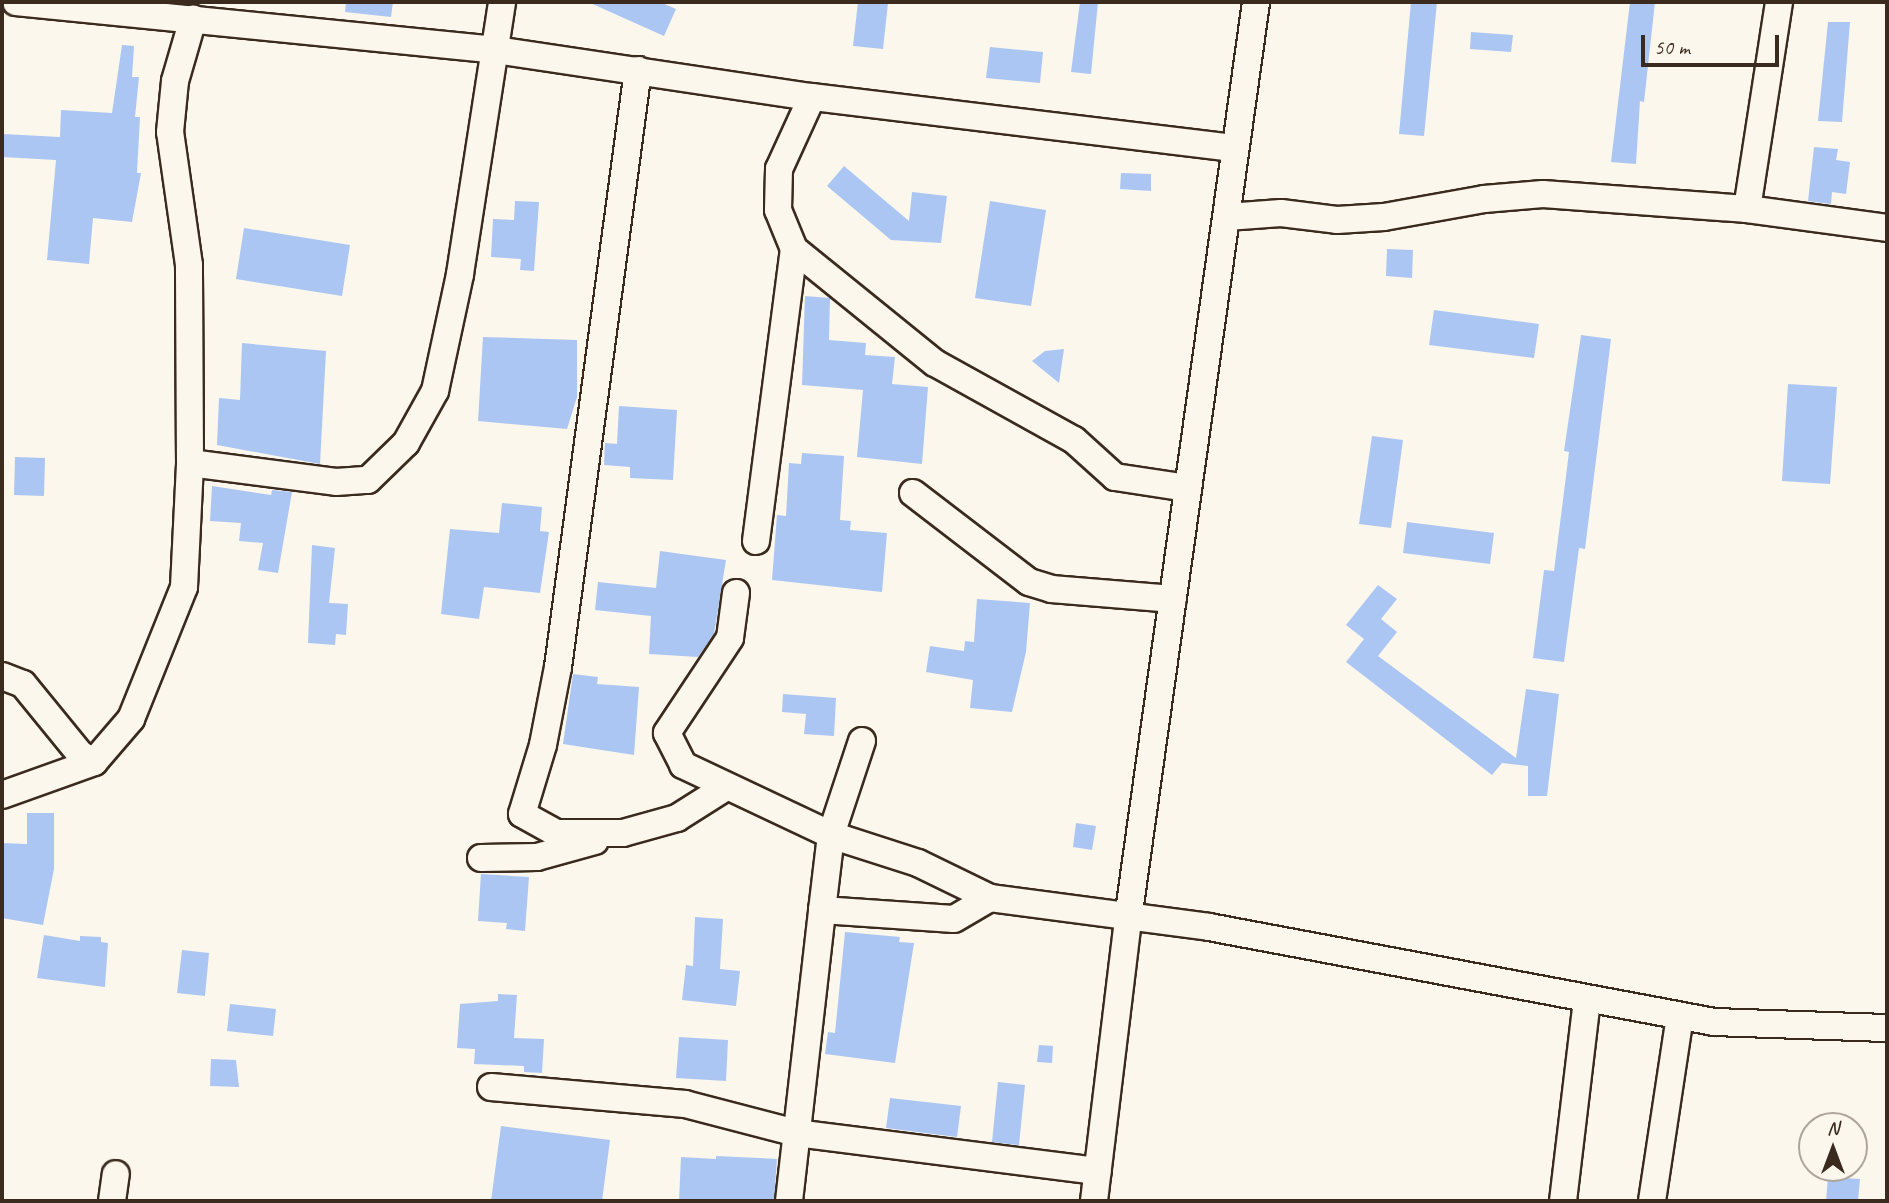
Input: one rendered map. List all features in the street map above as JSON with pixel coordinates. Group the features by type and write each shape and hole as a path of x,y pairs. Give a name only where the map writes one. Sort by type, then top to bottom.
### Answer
{"street":[{"path":"16,2 193,19 258,14 812,97 1236,148"},
{"path":"190,463 336,482 368,480 406,443 435,391 460,274 502,2"},
{"path":"1094,1201 1128,919 1256,2"},
{"path":"1747,209 1779,2"},
{"path":"2,795 31,789 94,762 131,719 184,587 190,463 189,265 170,132 175,81 193,19"},
{"path":"623,833 556,832 522,814 543,745 558,667 638,71"},
{"path":"812,97 779,169 778,210 794,249 935,363 1074,440 1115,477 1188,488"},
{"path":"1227,216 1281,213 1337,220 1384,217 1484,199 1543,194 1747,209 1887,228"},
{"path":"757,541 794,249"},
{"path":"913,493 1029,582 1052,589 1173,599"},
{"path":"736,593 730,638 667,733 682,765 831,835 918,863 989,898 1128,919 1209,927 1714,1022 1887,1028"},
{"path":"2,676 23,684 80,754 94,762"},
{"path":"789,1201 831,835 862,741"},
{"path":"481,858 537,857 677,818 726,787"},
{"path":"822,910 954,919 989,898"},
{"path":"1563,1201 1587,1000"},
{"path":"1652,1201 1680,1016"},
{"path":"491,1087 685,1104 796,1133 1098,1171"},
{"path":"112,1201 116,1174"}],"building":[{"path":"346,2 393,2 391,17 345,12"},
{"path":"588,2 660,2 676,9 664,36"},
{"path":"858,2 888,3 883,49 853,46"},
{"path":"1080,2 1098,2 1091,74 1071,72"},
{"path":"1411,2 1437,2 1424,136 1399,134"},
{"path":"1630,2 1655,2 1644,102 1640,101 1636,164 1611,162"},
{"path":"1828,22 1850,22 1842,122 1818,121"},
{"path":"1471,32 1513,35 1511,52 1470,49"},
{"path":"122,45 134,46 132,77 139,77 135,117 140,117 137,173 141,173 132,222 93,218 89,264 47,260 56,160 2,157 3,134 60,137 61,110 112,113"},
{"path":"990,47 1043,52 1040,83 986,78"},
{"path":"1814,147 1838,149 1836,160 1850,162 1846,194 1832,192 1831,204 1808,201"},
{"path":"844,166 909,221 912,192 947,196 941,243 891,240 827,186"},
{"path":"1121,173 1151,174 1151,191 1120,189"},
{"path":"515,201 539,202 534,271 520,270 521,259 491,257 493,219 514,220"},
{"path":"990,201 1046,210 1031,306 975,298"},
{"path":"244,228 350,245 342,296 236,279"},
{"path":"1387,249 1413,250 1412,278 1386,276"},
{"path":"805,296 830,298 829,340 866,343 865,355 895,357 892,384 928,387 922,464 857,457 863,390 802,385"},
{"path":"1434,310 1539,324 1534,358 1429,345"},
{"path":"1581,335 1611,339 1585,549 1579,548 1564,662 1533,658 1544,570 1554,571 1569,452 1564,451"},
{"path":"483,337 577,340 577,397 567,429 478,421"},
{"path":"242,343 326,351 320,464 217,445 219,398 240,400"},
{"path":"1064,349 1059,383 1032,361 1045,351"},
{"path":"1788,384 1837,387 1830,484 1782,481"},
{"path":"619,406 677,410 673,480 630,478 630,467 604,465 605,443 617,444"},
{"path":"1372,436 1403,440 1391,528 1359,524"},
{"path":"802,453 844,456 840,520 851,521 850,530 887,533 882,592 772,580 777,515 786,516 789,463 801,464"},
{"path":"15,457 45,458 44,496 14,495"},
{"path":"212,486 271,495 272,490 292,492 278,573 258,570 263,543 239,541 241,523 210,521"},
{"path":"502,503 542,507 540,531 549,532 540,593 484,587 479,619 441,614 450,529 499,533"},
{"path":"1407,522 1494,533 1490,564 1403,553"},
{"path":"312,545 335,548 329,603 348,604 346,635 336,634 335,645 308,643"},
{"path":"660,551 726,560 714,634 698,657 649,654 651,616 595,610 598,582 656,588"},
{"path":"1378,585 1397,599 1381,619 1397,632 1378,656 1516,758 1526,689 1559,694 1547,796 1528,796 1528,766 1502,763 1492,775 1346,662 1364,639 1346,625"},
{"path":"977,599 1030,603 1026,652 1012,712 970,708 973,680 926,672 930,646 964,651 965,641 974,642"},
{"path":"573,674 598,677 597,684 639,687 634,755 563,744"},
{"path":"783,694 836,698 834,736 804,734 806,714 782,712"},
{"path":"27,813 54,813 54,869 43,925 2,918 2,843 27,844"},
{"path":"1076,823 1096,826 1092,850 1073,847"},
{"path":"481,874 529,877 525,931 506,929 507,923 478,921"},
{"path":"695,917 723,919 720,969 740,971 736,1006 682,1000 686,965 693,966"},
{"path":"845,932 900,937 899,942 914,943 895,1063 825,1054 828,1032 835,1033"},
{"path":"44,935 80,941 80,936 101,937 101,942 108,943 105,987 37,978"},
{"path":"182,950 209,953 205,996 177,993"},
{"path":"498,994 517,995 514,1038 544,1039 542,1073 524,1072 524,1066 474,1064 475,1049 457,1048 460,1004 498,1001"},
{"path":"230,1004 276,1009 273,1036 227,1031"},
{"path":"679,1037 728,1040 726,1081 676,1078"},
{"path":"1039,1045 1053,1046 1052,1063 1037,1062"},
{"path":"211,1059 236,1060 239,1087 210,1086"},
{"path":"998,1082 1025,1085 1019,1145 992,1142"},
{"path":"890,1098 961,1106 957,1137 886,1128"},
{"path":"501,1126 610,1140 602,1201 491,1201"},
{"path":"716,1156 777,1159 774,1201 679,1201 681,1157 716,1159"},
{"path":"1828,1182 1860,1182 1858,1201 1826,1201"}]}
